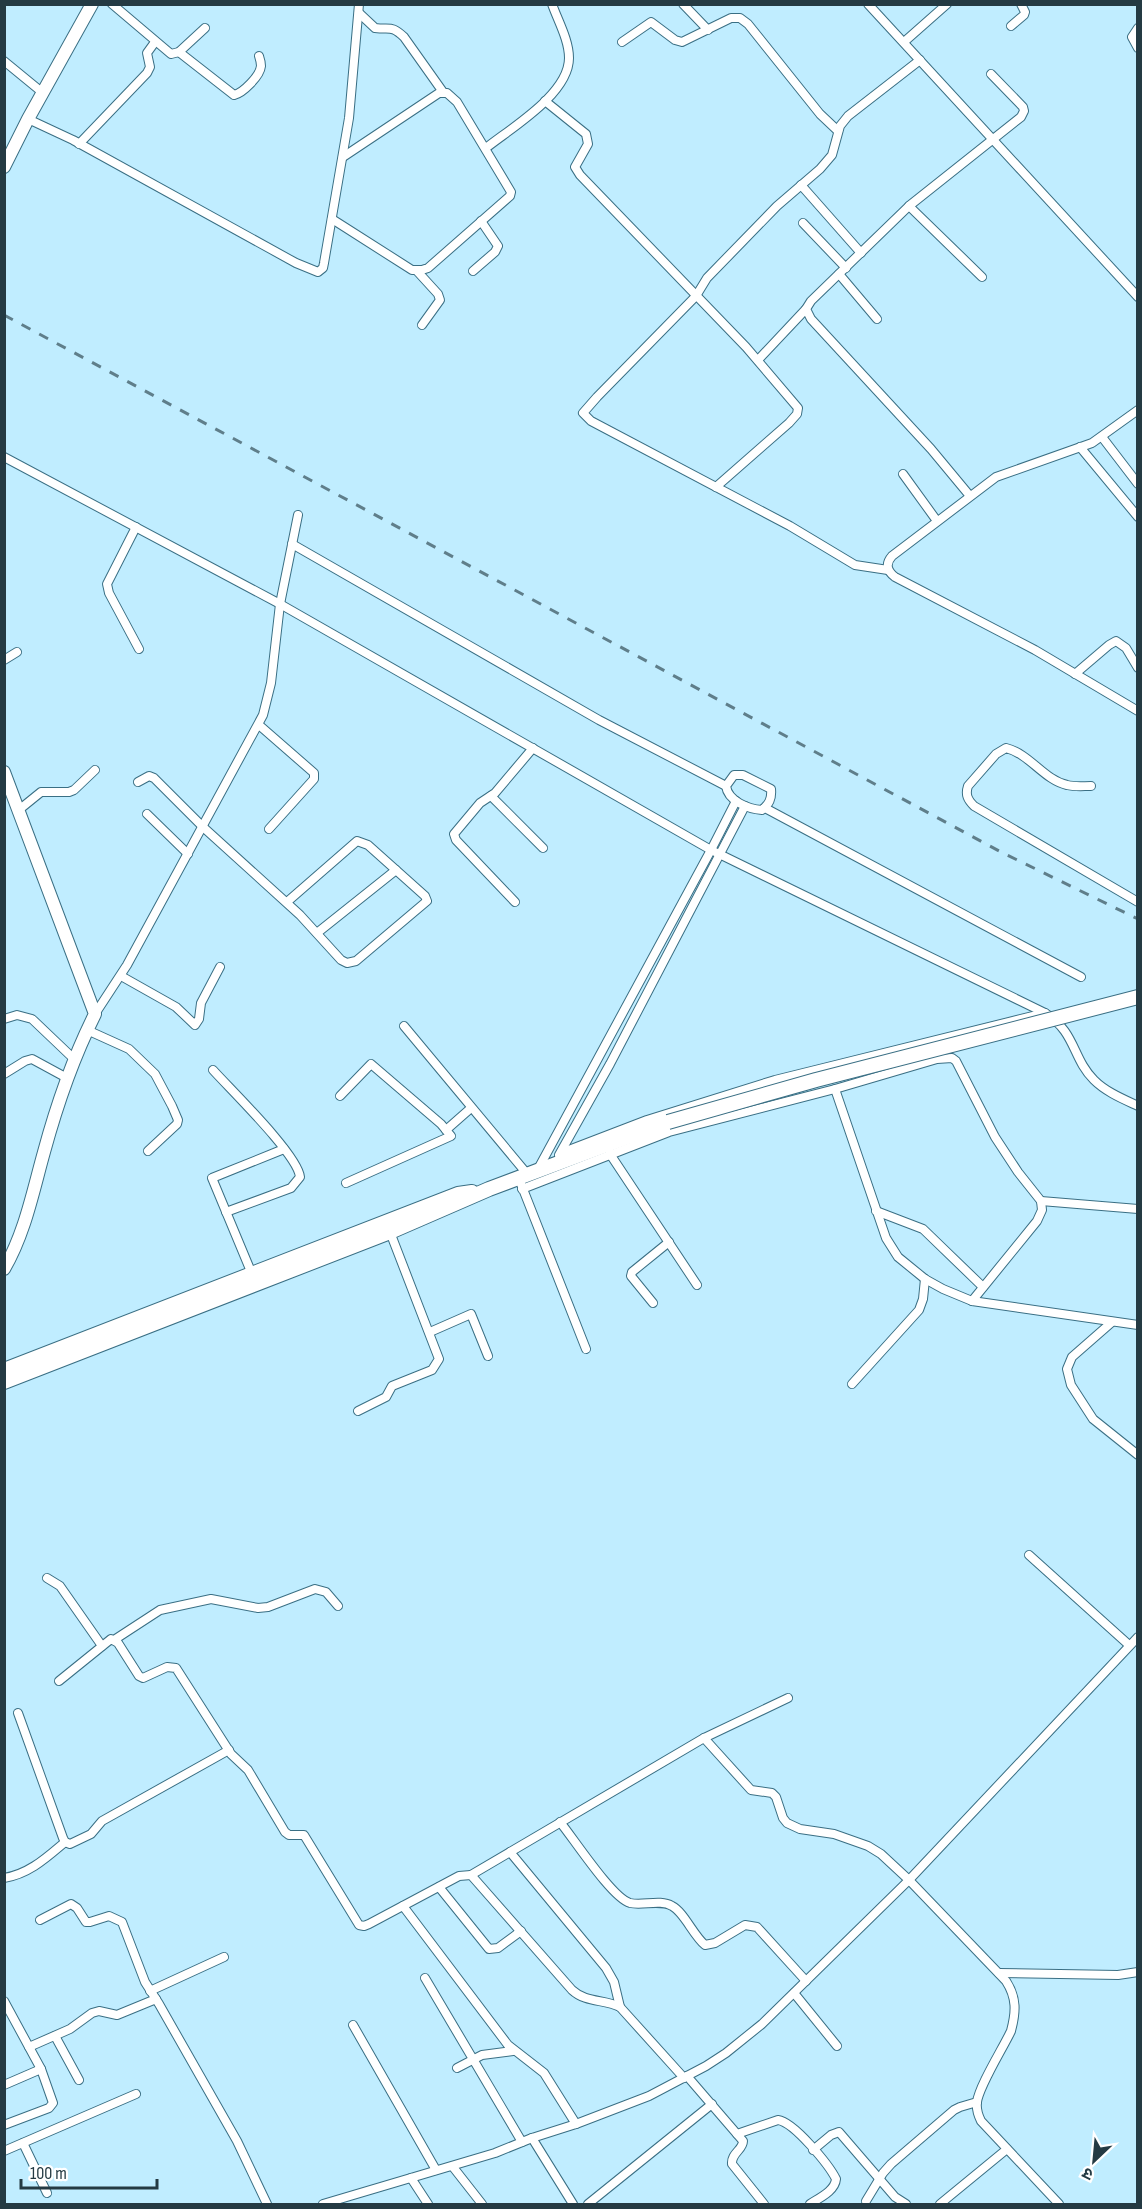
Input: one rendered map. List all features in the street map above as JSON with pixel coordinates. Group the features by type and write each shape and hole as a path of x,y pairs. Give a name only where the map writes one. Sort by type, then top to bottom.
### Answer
{"main road":[{"path":"4,167 28,118 92,4"},
{"path":"4,772 20,809 95,1014 67,1078 51,1123 24,1224 4,1269"},
{"path":"4,1382 390,1232 489,1189 526,1178 557,1159 669,1122 816,1080 1137,998"},
{"path":"4,1370 458,1194 489,1189"}],"street":[{"path":"112,4 171,54 179,52 205,28"},
{"path":"486,148 545,101 554,92 567,69 569,57 567,43 552,4"},
{"path":"682,4 708,30"},
{"path":"868,4 1137,297"},
{"path":"904,42 947,4"},
{"path":"1011,26 1024,15 1021,4"},
{"path":"332,219 417,271 428,268 512,192 453,96 443,92 404,37 397,30 388,27 375,28 359,9"},
{"path":"28,118 314,272 318,272 323,268 343,157 359,9"},
{"path":"621,42 651,22 679,42 736,17 744,21 815,107 838,131"},
{"path":"1137,28 1132,37 1137,48"},
{"path":"79,144 147,73 150,65 147,53 155,42"},
{"path":"179,52 234,95 244,90 259,72 261,68 259,56"},
{"path":"888,570 855,565 790,526 591,421 583,414 696,296 707,278 777,206 832,155 836,149 838,131 848,116 920,60"},
{"path":"4,61 43,93"},
{"path":"758,360 811,301 909,206 1022,117 1024,111 1019,101 991,74"},
{"path":"343,157 443,92"},
{"path":"545,101 586,134 588,144 575,167 577,172 758,360 798,408 797,414 716,487"},
{"path":"801,185 861,253"},
{"path":"909,206 981,278"},
{"path":"473,271 495,252 498,246 481,221"},
{"path":"803,223 877,319"},
{"path":"417,271 438,294 440,300 422,325"},
{"path":"806,309 811,318 970,496"},
{"path":"1137,410 1102,437 996,477 892,556 887,564 888,570 895,577 1035,650 1137,711"},
{"path":"1102,437 1137,484"},
{"path":"1080,447 1137,517"},
{"path":"4,457 280,604 711,850 1046,1013 1067,1032 1085,1068 1094,1079 1108,1091 1137,1106"},
{"path":"903,474 937,521"},
{"path":"95,1014 121,976 259,725 269,698 280,604 298,515"},
{"path":"136,527 107,584 109,593 140,649"},
{"path":"292,544 599,720 726,786"},
{"path":"1075,674 1108,645 1116,641 1126,648 1137,668"},
{"path":"4,660 17,652"},
{"path":"259,725 314,773 314,779 269,829"},
{"path":"515,902 454,836 474,809 491,796 533,748"},
{"path":"1091,786 1074,787 1059,783 1018,753 1006,748 996,754 966,791 967,797 974,806 1137,902"},
{"path":"20,809 41,792 74,790 95,770"},
{"path":"734,775 743,775 771,789 772,796 762,810 754,810 736,801 727,792 726,786 734,775"},
{"path":"138,782 149,776 154,778 203,827 287,902 341,960 347,963 356,961 427,901 425,896 365,843 357,841 287,902"},
{"path":"491,796 543,848"},
{"path":"526,1178 711,850 736,801"},
{"path":"557,1159 745,806"},
{"path":"765,807 1081,976"},
{"path":"147,814 188,854"},
{"path":"317,933 396,870"},
{"path":"121,976 176,1007 195,1024 200,1020 201,1002 220,967"},
{"path":"557,1159 647,1120 775,1080 1046,1013"},
{"path":"4,1019 17,1015 32,1019 74,1059"},
{"path":"404,1026 526,1178 586,1349"},
{"path":"87,1029 129,1049 157,1077 169,1100 178,1120 177,1124 148,1150"},
{"path":"526,1178 610,1154 669,1132 835,1089 937,1059 952,1058 957,1061 995,1137 1041,1201 1042,1210 1038,1221 972,1301"},
{"path":"4,1074 25,1060 32,1059 67,1078"},
{"path":"340,1096 371,1064 451,1136 346,1183"},
{"path":"213,1070 284,1149 299,1170 300,1178 295,1186 226,1212"},
{"path":"835,1089 876,1211 891,1248 910,1268 949,1292 972,1301 1137,1325"},
{"path":"446,1130 471,1108"},
{"path":"252,1274 212,1178 284,1149"},
{"path":"610,1154 697,1285"},
{"path":"1041,1201 1137,1209"},
{"path":"876,1211 923,1229 984,1287"},
{"path":"358,1411 386,1397 392,1386 435,1367 439,1359 390,1232"},
{"path":"653,1303 632,1276 632,1272 669,1242"},
{"path":"852,1384 919,1310 923,1299 925,1279"},
{"path":"430,1332 470,1314 488,1356"},
{"path":"1112,1322 1072,1357 1067,1369 1071,1385 1093,1419 1137,1455"},
{"path":"1029,1555 1130,1646"},
{"path":"47,1578 60,1586 102,1646"},
{"path":"59,1682 108,1641 114,1640 160,1610 211,1599 258,1608 268,1607 315,1589 326,1592 338,1606"},
{"path":"324,2205 351,2201 411,2178 495,2153 650,2096 706,2066 745,2039 909,1880 1137,1637"},
{"path":"114,1640 138,1676 143,1678 167,1667 176,1668 235,1759 248,1770 285,1832 289,1835 304,1835 359,1925 369,1924 459,1876 471,1875 705,1738 788,1698"},
{"path":"18,1713 65,1842"},
{"path":"705,1738 751,1790 772,1793 776,1797 787,1823 800,1829 834,1834 868,1846 880,1854 909,1880 999,1973 1013,1992 1014,2022 977,2102 977,2112 981,2121 1059,2205"},
{"path":"65,1842 70,1844 88,1836 102,1821 229,1750"},
{"path":"560,1822 613,1891 624,1900 638,1904 664,1904 674,1907 705,1945 715,1943 745,1925 757,1927 806,1981"},
{"path":"4,1878 18,1876 28,1871 65,1842"},
{"path":"510,1852 606,1968 614,1982 620,2007"},
{"path":"471,1875 579,1996 620,2007 712,2104 744,2144 733,2156 732,2164 764,2205"},
{"path":"439,1887 489,1949 498,1948 521,1931"},
{"path":"40,1920 71,1905 77,1908 88,1922 109,1916 118,1919 124,1926 150,1991 237,2141 267,2205"},
{"path":"404,1906 513,2051 544,2073 576,2124"},
{"path":"150,1991 224,1957"},
{"path":"999,1973 1118,1974 1137,1972"},
{"path":"425,1978 522,2142"},
{"path":"794,1993 837,2046"},
{"path":"29,2047 70,2029 93,2013 99,2011 117,2015 156,1999"},
{"path":"4,2001 41,2069 52,2099 52,2105 4,2125"},
{"path":"353,2025 436,2170"},
{"path":"55,2036 79,2080"},
{"path":"457,2068 473,2058 513,2051"},
{"path":"4,2085 41,2069"},
{"path":"4,2151 136,2094"},
{"path":"866,2201 891,2164 954,2110 977,2102"},
{"path":"588,2205 712,2104"},
{"path":"737,2134 778,2120 783,2120 795,2129 836,2179 836,2185 810,2205"},
{"path":"813,2150 831,2135 839,2132 895,2197 906,2205"},
{"path":"532,2138 573,2205"},
{"path":"23,2143 47,2193"},
{"path":"940,2205 1007,2149"},
{"path":"453,2166 482,2205"},
{"path":"411,2178 428,2205"}],"railway":[{"path":"4,315 1001,852 1138,919"}]}
